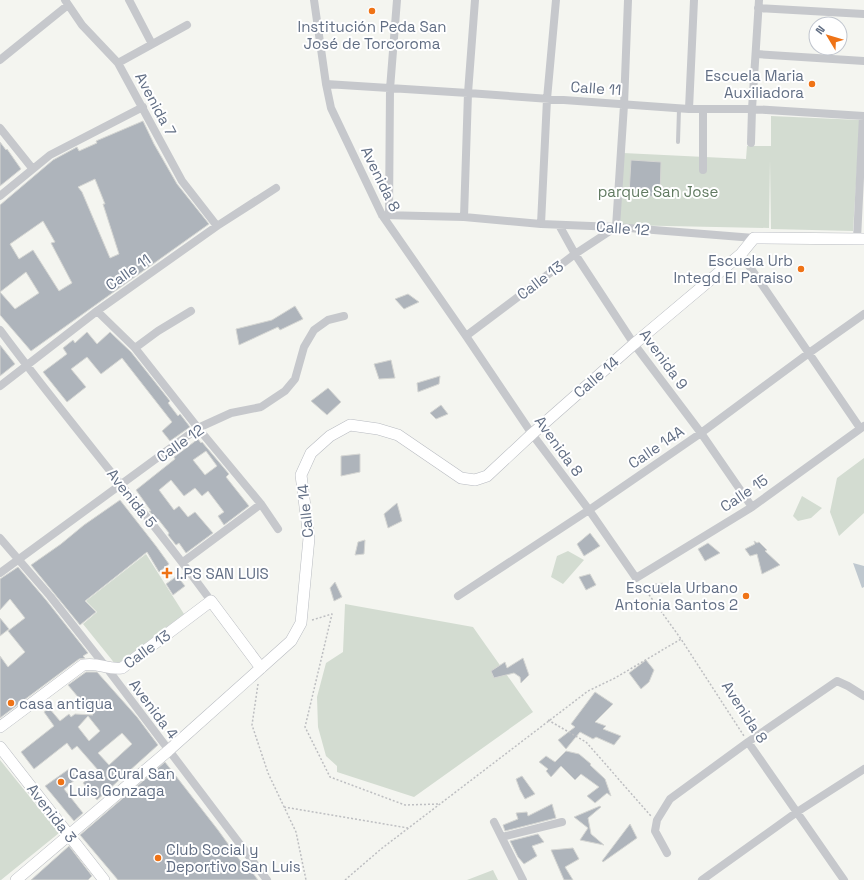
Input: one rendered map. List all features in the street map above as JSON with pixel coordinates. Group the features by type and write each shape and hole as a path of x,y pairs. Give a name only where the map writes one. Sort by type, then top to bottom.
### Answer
{"street":[{"path":"129,0 152,44"},
{"name":"Avenida 8","path":"314,0 326,84 331,108 386,215 532,434 589,510 636,578"},
{"path":"386,215 390,89 397,0"},
{"path":"464,217 468,93 475,0"},
{"path":"541,224 546,98 556,0"},
{"path":"616,227 624,105 628,0"},
{"path":"689,109 694,0"},
{"path":"0,60 66,2"},
{"name":"Avenida 7","path":"66,2 82,25 118,62 182,181 218,226"},
{"path":"751,143 759,4 864,14"},
{"path":"118,62 187,25"},
{"path":"756,54 864,61"},
{"name":"Calle 11","path":"326,84 689,109 752,109 863,116"},
{"path":"0,196 32,168 58,150 144,108"},
{"path":"703,170 704,109"},
{"path":"861,239 863,116"},
{"path":"0,128 32,168"},
{"name":"Calle 11","path":"0,386 97,311 218,226 276,188"},
{"name":"Calle 12","path":"386,215 464,217 541,224 616,227 754,238 861,239"},
{"name":"Avenida 9","path":"559,225 634,344 701,433 752,507"},
{"name":"Calle 13","path":"466,336 576,254 616,227"},
{"name":"Calle 14","path":"16,880 168,751 291,641 301,623 309,538 301,475 311,453 330,436 350,425 378,428 398,435 461,478 475,480 487,476 634,344 741,254 754,238"},
{"path":"741,254 862,427"},
{"path":"97,311 134,348 261,504 278,529"},
{"path":"134,348 191,311"},
{"name":"Calle 14A","path":"458,596 589,510 701,433 864,314"},
{"name":"Calle 12","path":"0,572 19,560 198,428 231,413 261,407 285,391 295,379 304,347 314,330 328,320 344,316"},
{"name":"Avenida 5","path":"0,330 183,562 261,668"},
{"name":"Calle 15","path":"636,578 752,507 862,427"},
{"path":"183,562 261,504"},
{"name":"Avenida 4","path":"0,538 50,596 106,667 267,880"},
{"name":"Calle 13","path":"0,727 83,665 92,663 114,669 122,668 212,601"},
{"path":"667,853 655,831 657,821 670,799 748,742 837,681 864,696"},
{"name":"Avenida 8","path":"748,742 844,880"},
{"name":"Avenida 3","path":"0,747 104,880"},
{"path":"702,880 797,812 864,768"},
{"path":"494,822 524,880"},
{"path":"502,837 562,822"}],"lane":[{"path":"678,142 679,108"}],"path":[{"name":"Avenida 8","path":"636,578 681,639 748,742"},
{"path":"301,623 332,614 305,726 330,777 405,805 439,804"},
{"path":"345,880 408,828 588,691 615,678 681,639"},
{"path":"261,668 252,725 268,773 296,832 306,880"},
{"path":"548,720 586,742 657,821"},
{"path":"284,807 408,828"}],"green space":[{"name":"parque San Jose","path":"771,116 860,120 853,231 771,229 770,160 769,228 619,225 623,153 746,159 747,146 771,146"},
{"path":"864,458 864,513 839,536 830,512 837,478"},
{"path":"802,496 822,508 811,518 798,521 793,516"},
{"path":"568,551 584,560 563,584 551,577 557,556"},
{"path":"146,554 184,614 116,665 83,624 97,612 86,601"},
{"path":"345,604 473,627 533,712 414,797 337,772 337,766 326,756 318,727 317,697 326,663 343,652"},
{"path":"0,760 59,833 1,880 0,880"},
{"path":"493,870 498,880 467,880"}],"shaded area":[{"path":"853,563 864,566 864,587 862,588"}],"building":[{"path":"143,121 154,144 177,184 209,224 31,351 0,315 0,292 0,205 53,160 77,147 79,151 97,143 96,141","holes":["95,179 105,204 103,204 119,254 110,258 82,192 78,187","43,221 55,242 51,243 72,283 59,291 33,250 19,259 10,244","26,272 39,293 15,309 0,292"]},
{"path":"0,142 6,150 7,149 21,169 0,186"},
{"path":"631,160 661,162 660,197 629,194"},
{"path":"408,294 419,302 404,309 395,299"},
{"path":"295,306 303,319 280,330 278,327 239,345 236,329 272,320"},
{"path":"87,332 97,344 110,332 131,352 170,401 168,403 178,416 180,414 190,427 170,441 162,431 172,422 122,358 101,374 87,357 71,369 86,387 67,402 43,372 67,354 63,348 73,340 75,343"},
{"path":"0,345 15,364 0,376"},
{"path":"391,360 395,378 379,379 374,364"},
{"path":"440,376 439,384 418,392 417,383"},
{"path":"328,388 341,402 327,415 311,401"},
{"path":"441,405 448,414 436,419 430,413"},
{"path":"198,439 229,474 226,477 249,506 224,525 218,516 224,512 208,491 202,496 195,488 184,496 171,480 159,490 174,510 179,506 188,517 195,512 213,533 186,553 179,543 176,545 168,535 169,533 158,519 157,520 149,511 151,511 136,490 175,459 174,457","holes":["206,451 217,466 205,475 193,460"]},
{"path":"360,454 360,472 341,476 341,456"},
{"path":"120,500 169,564 159,572 147,552 85,601 96,612 80,625 31,565"},
{"path":"397,503 402,521 388,528 384,514"},
{"path":"590,533 600,546 584,556 577,544"},
{"path":"365,540 364,554 355,555 358,542"},
{"path":"754,541 757,543 759,542 767,550 765,551 780,565 762,574 757,554 750,556 745,549 755,544"},
{"path":"708,543 720,553 705,561 698,549"},
{"path":"18,567 88,653 83,656 85,658 79,659 0,718 0,656 8,667 25,652 8,631 25,618 10,599 0,610 0,579"},
{"path":"590,574 596,585 586,590 579,577"},
{"path":"177,576 185,586 173,595 166,584"},
{"path":"335,582 342,597 334,601 330,588"},
{"path":"663,583 662,590 655,591 654,584"},
{"path":"0,618 9,629 0,636"},
{"path":"523,658 529,675 521,683 520,677 514,673 494,678 491,671 505,662 507,668"},
{"path":"646,660 654,670 649,682 641,689 629,673"},
{"path":"86,672 97,672 137,717 158,745 97,800 83,783 98,770 77,746 72,750 67,743 34,769 21,752 54,726 44,712 49,708 60,721 69,714 71,717 75,714 93,715 68,685","holes":["88,716 100,731 89,741 78,727","122,733 132,744 109,765 98,753"]},
{"path":"595,692 613,704 595,722 606,726 603,729 621,736 614,745 596,737 593,739 580,732 566,749 558,740 575,727 571,724"},
{"path":"566,751 579,754 591,764 590,765 605,779 611,796 607,793 595,803 587,796 599,787 581,774 575,780 561,766 551,777 546,771 548,769 539,762 546,756 555,762"},
{"path":"165,762 247,870 249,868 258,880 118,880 80,835"},
{"name":"Casa Cural San Luis Gonzaga","path":"69,769 77,778 64,789 83,813 74,821 45,786"},
{"path":"522,776 535,794 525,799 516,779"},
{"path":"552,804 556,818 505,831 503,825 518,819 516,813 527,812 528,816"},
{"path":"600,806 601,807 588,818 591,834 604,845 580,840 588,828 574,817"},
{"path":"630,824 637,838 603,862 602,861"},
{"path":"538,834 544,842 532,846 537,856 524,864 518,857 510,841"},
{"path":"69,846 92,876 88,880 31,880"},
{"path":"573,848 579,859 565,867 573,880 564,880 551,850"}],"place":[{"name":"Institución Peda San José de Torcoroma","path":"372,11"},
{"name":"Escuela Maria Auxiliadora","path":"812,84"},
{"name":"Escuela Urb Integd El Paraiso","path":"801,269"},
{"name":"I.PS SAN LUIS","path":"167,573"},
{"name":"Escuela Urbano Antonia Santos 2","path":"746,596"},
{"name":"casa antigua","path":"11,703"},
{"name":"Casa Cural San Luis Gonzaga","path":"61,782"},
{"name":"Club Social y Deportivo San Luis","path":"158,858"}]}
